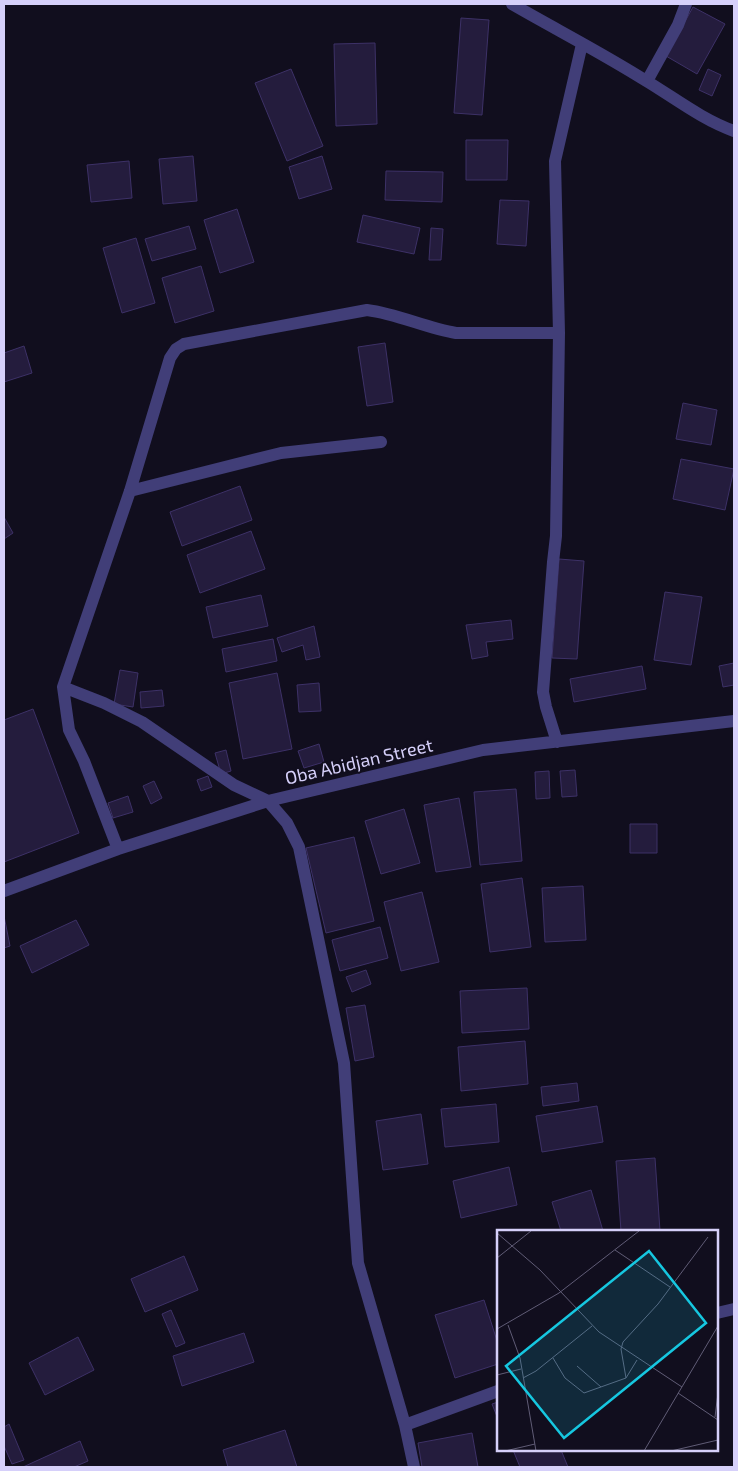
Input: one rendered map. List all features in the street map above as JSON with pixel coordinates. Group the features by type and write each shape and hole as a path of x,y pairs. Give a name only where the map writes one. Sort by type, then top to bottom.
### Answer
{"street":[{"path":"512,4 647,81 720,126 734,131"},
{"path":"647,81 678,25 686,4"},
{"path":"556,742 543,692 552,562 556,536 559,333 555,161 582,44"},
{"path":"118,849 84,761 69,730 63,687 130,492 170,358 176,349 184,344 367,310 384,312 456,333 559,333"},
{"path":"130,492 281,453 381,442"},
{"path":"63,687 104,703 142,722 234,785 268,801 287,823 299,847 344,1064 358,1263 405,1425 414,1467"},
{"name":"Oba Abidjan Street","path":"4,891 118,849 268,801 483,750 734,721"},
{"path":"718,1313 734,1308"},
{"path":"405,1425 497,1391"}],"building":[{"path":"693,7 725,24 697,74 666,56"},
{"path":"461,18 489,20 482,115 454,113"},
{"path":"375,43 377,124 336,126 334,44"},
{"path":"291,69 323,146 287,161 255,83"},
{"path":"708,69 721,75 712,96 699,90"},
{"path":"466,140 508,140 507,180 466,180"},
{"path":"193,156 197,201 163,204 159,159"},
{"path":"322,156 332,189 299,199 289,167"},
{"path":"129,161 132,198 91,202 87,165"},
{"path":"386,171 443,172 442,202 385,200"},
{"path":"500,200 529,201 526,246 497,244"},
{"path":"237,209 254,262 220,273 204,220"},
{"path":"363,215 420,228 414,254 357,242"},
{"path":"189,226 196,249 152,261 145,239"},
{"path":"431,228 443,229 441,260 429,260"},
{"path":"136,238 155,303 122,313 103,248"},
{"path":"201,266 214,311 175,323 162,278"},
{"path":"385,343 393,402 367,406 358,347"},
{"path":"24,346 32,373 4,382 4,353"},
{"path":"683,403 717,410 711,445 676,439"},
{"path":"681,459 734,469 725,510 673,499"},
{"path":"240,486 252,520 182,546 170,512"},
{"path":"4,517 13,533 4,539"},
{"path":"251,531 265,569 200,593 187,555"},
{"path":"559,559 584,561 577,659 552,658"},
{"path":"665,592 702,597 691,665 654,660"},
{"path":"261,595 268,626 213,638 206,607"},
{"path":"511,620 513,639 486,642 488,656 472,659 466,625"},
{"path":"314,626 320,657 306,660 303,645 282,652 277,638"},
{"path":"273,639 277,661 226,672 222,649"},
{"path":"734,663 734,685 723,687 719,666"},
{"path":"642,666 646,689 574,702 570,679"},
{"path":"120,670 138,673 133,707 114,704"},
{"path":"277,673 292,749 243,759 229,683"},
{"path":"319,683 321,711 299,712 297,685"},
{"path":"162,690 164,706 141,708 140,692"},
{"path":"33,709 79,833 4,862 4,720"},
{"path":"319,744 324,762 304,768 298,751"},
{"path":"226,750 231,771 221,774 215,753"},
{"path":"575,770 577,796 562,797 560,771"},
{"path":"549,771 550,798 536,799 535,772"},
{"path":"208,776 212,787 201,791 197,780"},
{"path":"154,781 162,798 151,804 143,786"},
{"path":"516,789 522,861 480,865 474,792"},
{"path":"128,796 133,812 113,818 108,803"},
{"path":"459,798 471,867 436,872 424,805"},
{"path":"404,809 420,863 381,874 365,821"},
{"path":"630,824 657,824 657,853 630,853"},
{"path":"354,837 374,921 326,933 306,848"},
{"path":"522,878 531,947 490,952 481,884"},
{"path":"583,886 586,940 545,942 542,888"},
{"path":"422,892 439,962 401,971 384,902"},
{"path":"4,916 10,946 4,948"},
{"path":"76,920 89,945 32,973 20,946"},
{"path":"380,927 388,958 340,971 332,940"},
{"path":"366,970 371,984 352,992 346,977"},
{"path":"527,988 529,1029 462,1033 460,991"},
{"path":"365,1005 374,1057 355,1061 346,1008"},
{"path":"525,1041 528,1084 461,1091 458,1047"},
{"path":"577,1083 579,1101 543,1106 541,1087"},
{"path":"496,1104 499,1142 445,1147 441,1109"},
{"path":"597,1106 603,1142 542,1152 536,1116"},
{"path":"421,1114 428,1164 383,1170 376,1121"},
{"path":"655,1158 660,1230 621,1230 616,1161"},
{"path":"509,1167 517,1205 461,1218 453,1181"},
{"path":"591,1190 603,1230 561,1230 552,1202"},
{"path":"184,1256 198,1290 145,1312 131,1279"},
{"path":"484,1300 497,1341 497,1364 455,1378 435,1315"},
{"path":"171,1310 185,1343 176,1347 162,1314"},
{"path":"244,1333 254,1362 182,1386 173,1356"},
{"path":"78,1337 94,1370 45,1395 29,1363"},
{"path":"497,1402 497,1416 492,1404"},
{"path":"9,1424 24,1460 12,1464 4,1446 4,1427"},
{"path":"285,1430 297,1467 228,1467 223,1450"},
{"path":"472,1433 478,1467 422,1467 418,1443"},
{"path":"80,1441 88,1461 74,1467 23,1467"},
{"path":"513,1451 561,1451 568,1467 520,1467"}]}
